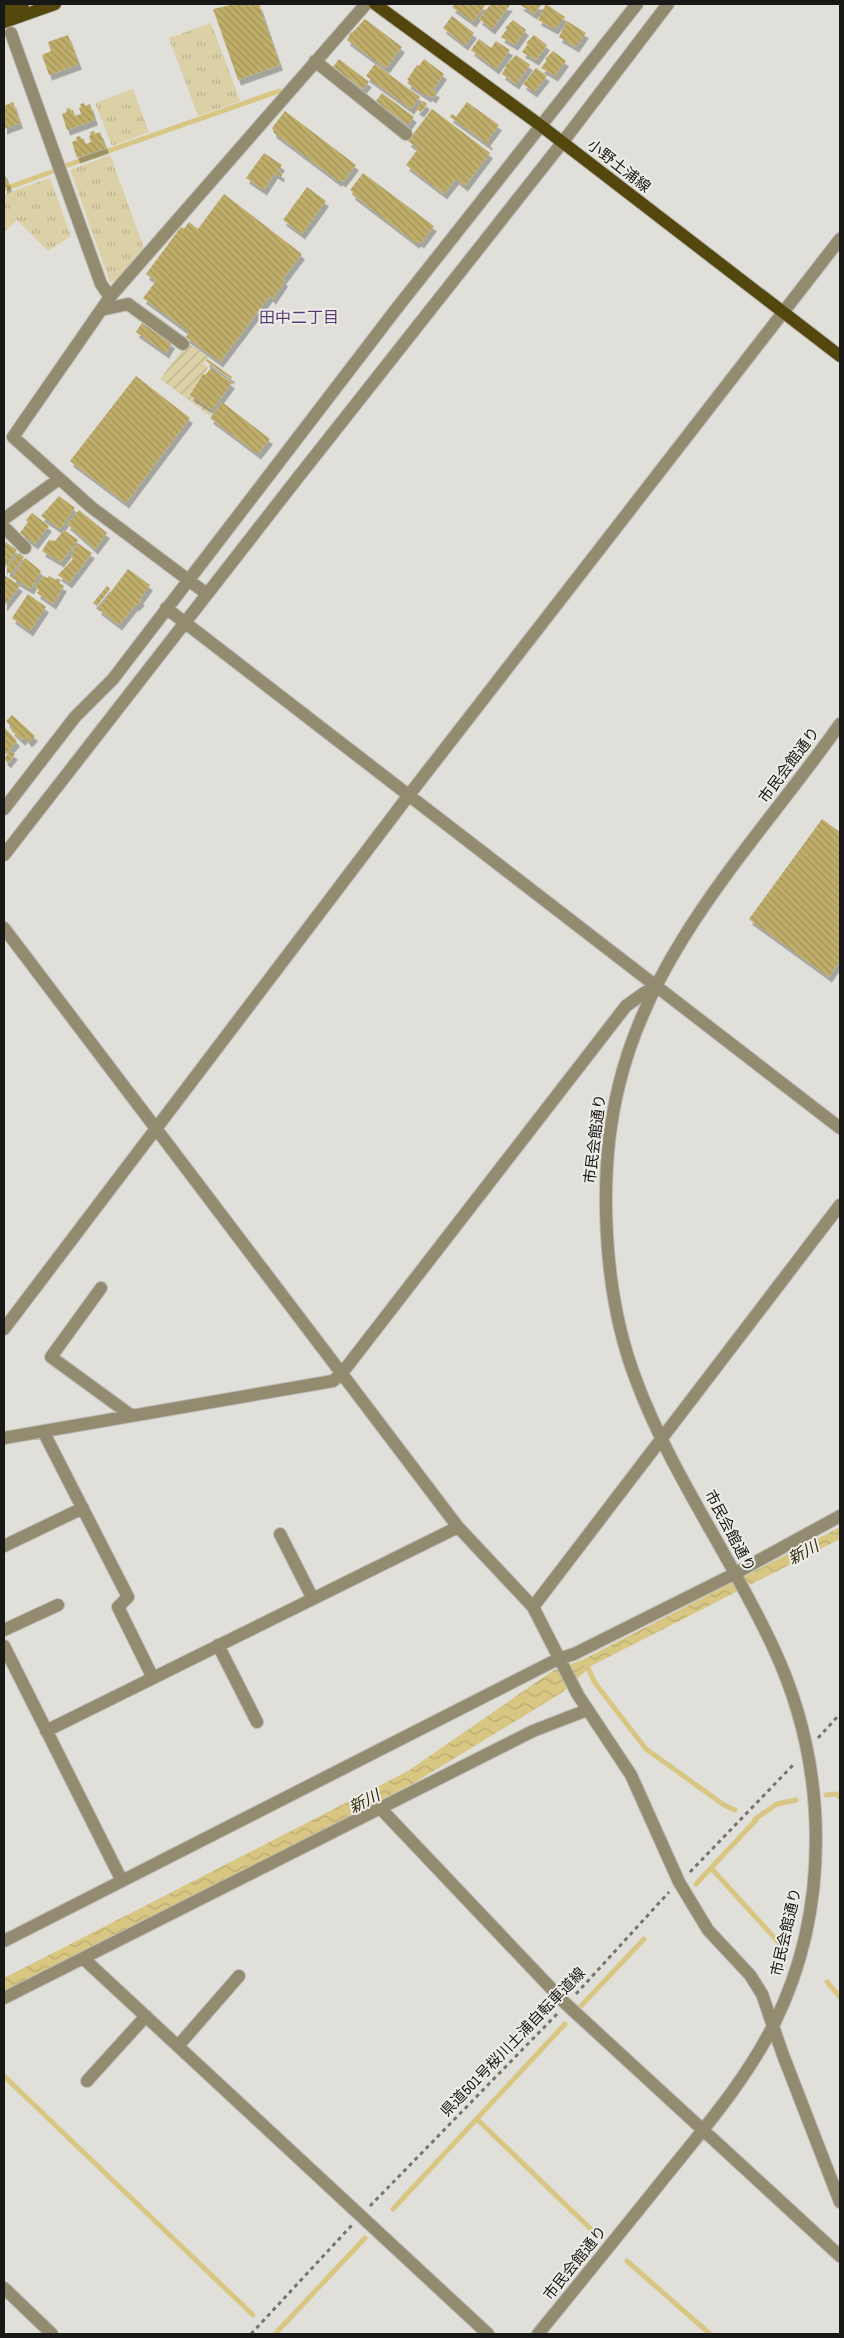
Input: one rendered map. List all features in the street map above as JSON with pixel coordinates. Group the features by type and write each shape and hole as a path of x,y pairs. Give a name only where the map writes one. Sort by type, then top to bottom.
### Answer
{"main road":[{"path":"4,11 23,4"},
{"path":"7,28 55,4"},
{"name":"小野土浦線","path":"375,4 540,125 840,356"}],"street":[{"path":"207,594 91,507 8,435 110,297 366,4"},
{"path":"4,809 75,717 113,679 540,125 637,4"},
{"path":"4,855 562,143 668,4"},
{"path":"7,28 101,284 110,297"},
{"path":"315,61 406,134"},
{"path":"4,1329 409,795 840,239"},
{"path":"101,310 128,304 183,344"},
{"path":"4,519 59,479"},
{"path":"4,527 25,548"},
{"path":"166,608 840,1128"},
{"name":"市民会館通り","path":"538,2334 704,2129 752,2063 773,2027 791,1985 802,1950 812,1903 816,1858 814,1792 799,1710 771,1642 661,1437 635,1377 618,1314 612,1272 605,1192 618,1087 637,1022 655,985 695,918 840,724"},
{"path":"4,928 458,1527 532,1607 578,1695 631,1775 679,1882 708,1930 750,1975 762,1994 840,2202"},
{"path":"4,1438 333,1381 342,1373 626,1006 655,985"},
{"path":"532,1607 840,1205"},
{"path":"101,1288 51,1357 132,1416"},
{"path":"43,1432 128,1597 118,1607 153,1678"},
{"path":"4,1546 83,1508"},
{"path":"4,1941 561,1663 574,1654 734,1574 840,1516"},
{"path":"46,1731 458,1527"},
{"path":"280,1534 313,1599"},
{"path":"4,1630 58,1605"},
{"path":"218,1645 257,1722"},
{"path":"4,1646 122,1881"},
{"path":"4,1998 533,1731 587,1710"},
{"path":"381,1809 566,2004 840,2256"},
{"path":"84,1959 488,2334"},
{"path":"178,2046 239,1976"},
{"path":"87,2081 146,2016"},
{"path":"4,2288 52,2334"}],"path":[{"path":"826,1729 840,1714"},
{"name":"県道501号桜川土浦自転車道線","path":"251,2334 362,2215 566,2004 679,1882 792,1767"}],"green space":[{"path":"211,23 240,101 198,116 169,38"},
{"path":"133,89 149,132 112,146 95,103"},
{"path":"110,155 144,248 116,281 110,282 70,170"},
{"path":"50,178 71,236 48,251 17,220 4,232 4,194"},
{"path":"188,343 208,357 204,363 208,368 190,395 212,411 209,415 160,379"}],"water":[{"name":"新川","path":"840,1527 840,1539 591,1666 563,1692 414,1783 4,1994 4,1978 408,1771 554,1670 582,1660"}],"building":[{"path":"235,4 259,4 280,65 238,80 213,9"},
{"path":"455,4 486,4 473,22 452,7"},
{"path":"491,4 510,5 492,29 479,19"},
{"path":"519,4 542,4 534,14"},
{"path":"546,4 565,17 555,29 538,20"},
{"path":"452,16 474,33 465,45 443,28"},
{"path":"365,19 402,47 385,68 347,40 351,32"},
{"path":"513,20 526,30 515,45 501,37 507,29 505,28"},
{"path":"567,21 586,33 576,47 559,37"},
{"path":"68,35 79,64 49,75 42,55 51,51 48,42"},
{"path":"534,35 547,45 536,60 522,52 528,44 526,43"},
{"path":"479,39 491,48 496,41 510,50 496,69 471,50"},
{"path":"553,51 566,61 555,76 541,68 547,60 545,59"},
{"path":"516,55 530,65 516,84 502,74 505,66"},
{"path":"339,59 369,82 363,89 333,67"},
{"path":"424,59 444,74 433,90 437,92 433,98 429,95 428,97 407,83 417,65 419,66"},
{"path":"375,64 420,97 411,109 366,76"},
{"path":"536,68 547,76 534,92 523,84"},
{"path":"382,93 414,117 408,125 376,101"},
{"path":"423,101 427,104 421,112 416,109"},
{"path":"13,102 20,123 4,129 4,106"},
{"path":"467,102 499,125 487,141 490,143 489,145 450,117 452,114 456,117"},
{"path":"84,103 85,106 90,104 95,120 67,130 62,114 67,112 66,109 70,108 75,116 81,114 80,104"},
{"path":"432,109 490,153 465,186 456,179 444,194 406,165 418,149 408,141"},
{"path":"285,111 356,165 343,182 338,181 273,132 272,128"},
{"path":"94,131 95,134 100,132 106,148 77,158 72,142 77,140 76,137 80,136 86,144 91,142 90,132"},
{"path":"264,153 282,165 278,171 282,174 281,177 275,173 264,190 246,178"},
{"path":"4,172 9,186 4,188"},
{"path":"363,173 434,226 421,243 418,241 416,243 352,194 353,192 350,190"},
{"path":"307,187 326,201 302,234 283,220"},
{"path":"224,194 302,254 283,279 285,281 273,299 270,296 220,362 186,337 189,332 143,298 156,281 146,274 181,227 184,229 189,222 198,229"},
{"path":"142,323 172,343 166,353 136,332"},
{"path":"207,359 232,377 231,379 206,361"},
{"path":"211,368 232,383 212,410 190,395 203,374 205,375"},
{"path":"136,376 190,418 126,503 70,461"},
{"path":"222,402 270,439 258,454 210,418"},
{"path":"59,496 75,508 60,529 41,516"},
{"path":"79,510 107,533 95,549 67,524"},
{"path":"32,513 49,526 35,544 20,533 28,522 26,520"},
{"path":"64,530 78,540 61,562 42,551 49,540 55,541"},
{"path":"4,541 17,550 4,569"},
{"path":"79,544 92,553 69,583 58,575 73,559 71,557 74,552 72,550"},
{"path":"19,553 24,557 11,574 7,571 7,568"},
{"path":"25,558 41,571 31,589 12,578"},
{"path":"128,569 150,585 140,599 142,600 135,605 119,625 98,609"},
{"path":"4,575 20,586 4,606"},
{"path":"43,576 47,578 49,576 56,580 57,578 61,580 59,583 64,586 53,604 37,593 39,590 35,587"},
{"path":"107,586 110,589 97,606 93,603"},
{"path":"28,594 46,607 30,631 12,618"},
{"path":"12,715 35,736 29,742 25,737 22,740 11,730 13,728 6,721"},
{"path":"4,727 17,741 4,756"},
{"path":"10,751 15,754 8,763 4,759"},
{"path":"822,819 840,832 840,961 829,977 749,919"}],"waterway":[{"path":"68,165 279,91"},
{"path":"4,189 51,172"},
{"path":"586,1664 595,1683 646,1749 724,1805 735,1810"},
{"path":"826,1795 836,1794 840,1797"},
{"path":"755,1819 777,1804 796,1800"},
{"path":"696,1884 756,1820"},
{"path":"711,1868 781,1945"},
{"path":"581,2006 644,1939"},
{"path":"827,1982 840,1997"},
{"path":"393,2209 565,2024"},
{"path":"4,2076 253,2315"},
{"path":"477,2119 598,2236"},
{"path":"275,2334 365,2238"},
{"path":"627,2261 710,2334"}],"district":[{"name":"田中二丁目","path":"299,317"}]}
